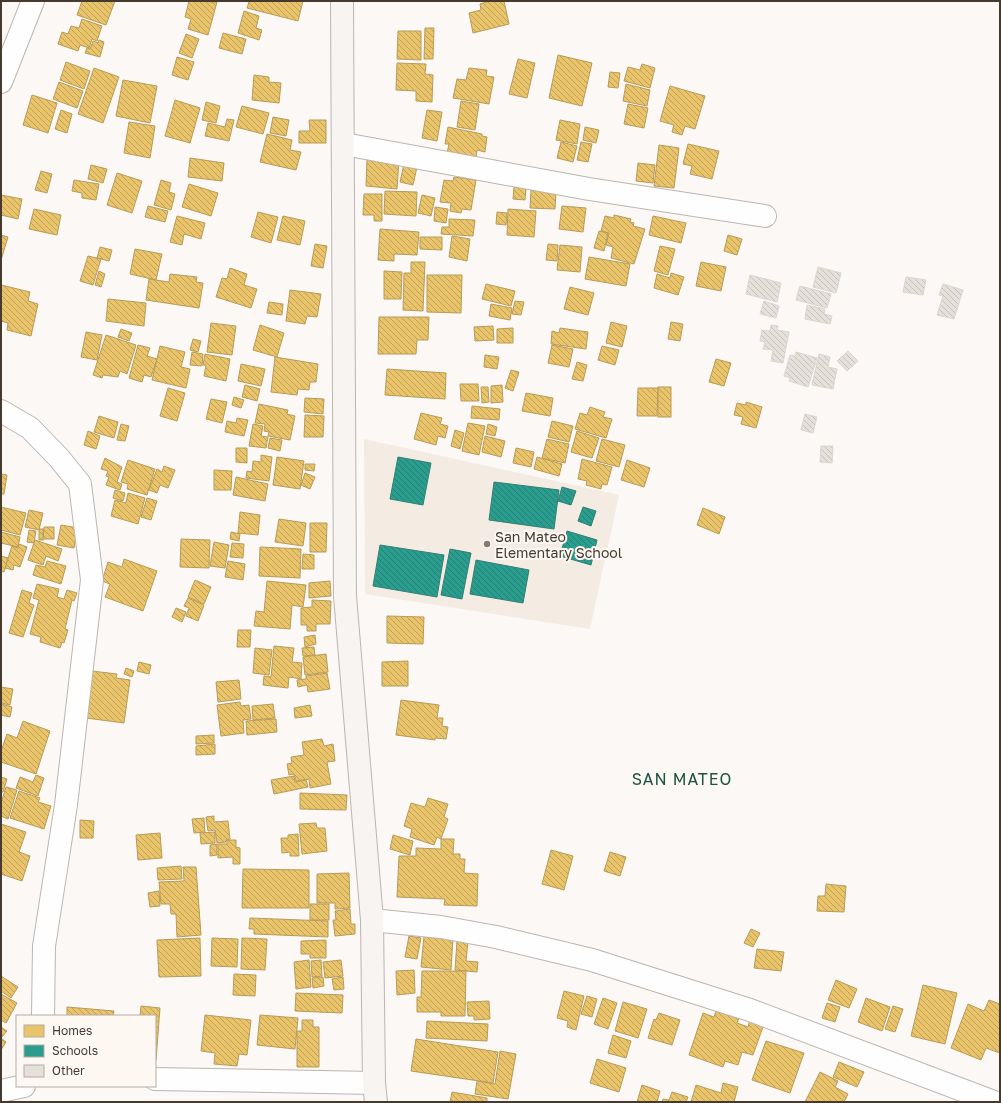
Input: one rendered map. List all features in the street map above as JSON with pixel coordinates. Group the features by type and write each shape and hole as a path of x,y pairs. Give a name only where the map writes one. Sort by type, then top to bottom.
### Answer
{"main road":[{"path":"342,1 344,144 345,596 372,920 375,1093"}],"street":[{"path":"1,82 33,1"},
{"path":"344,144 589,189 765,216"},
{"path":"1,411 30,428 59,458 80,484 92,580 66,805 44,946 43,1015"},
{"path":"372,920 441,927 496,937 592,960 750,1010 994,1102"},
{"path":"156,1079 375,1093"},
{"path":"1,1092 20,1087"}],"shaded area":[{"name":"San Mateo Elementary School","path":"364,439 619,495 590,629 365,594"}],"building: Homes":[{"path":"82,1 115,1 106,25 77,15"},
{"path":"189,1 217,2 208,35 188,29 191,19 185,17"},
{"path":"245,1 303,1 298,21 247,8 249,2"},
{"path":"490,1 504,1 509,24 473,33 469,13 481,10 480,4"},
{"path":"244,11 259,16 256,28 262,30 259,40 238,33"},
{"path":"82,19 102,26 97,41 92,39 89,48 80,45 78,51 58,44 62,32 68,34 71,26 79,28"},
{"path":"425,28 434,28 433,59 424,59"},
{"path":"398,31 421,31 421,60 397,59"},
{"path":"223,33 246,39 242,54 219,48"},
{"path":"186,34 199,39 192,58 179,53"},
{"path":"99,40 104,42 100,57 85,53 87,48 90,49 93,41 98,43"},
{"path":"558,55 592,63 582,106 549,98"},
{"path":"177,57 194,62 188,80 172,75"},
{"path":"518,59 535,63 527,98 509,94"},
{"path":"66,62 90,71 84,89 60,80"},
{"path":"397,63 426,64 425,74 433,75 432,102 416,101 416,91 396,90"},
{"path":"642,64 655,68 650,88 624,81 628,67 640,70"},
{"path":"94,68 119,77 103,123 78,114"},
{"path":"469,68 487,70 486,76 494,77 489,104 453,98 457,79 466,80"},
{"path":"610,72 620,73 618,88 608,87"},
{"path":"254,75 269,77 269,82 281,83 279,103 252,100"},
{"path":"123,80 157,86 150,123 116,116"},
{"path":"59,82 83,91 77,108 53,99"},
{"path":"626,84 650,90 647,106 623,101"},
{"path":"670,86 705,96 695,129 685,126 682,135 672,132 674,125 660,121"},
{"path":"32,95 57,103 48,133 23,125"},
{"path":"175,100 200,108 190,143 165,136"},
{"path":"461,101 479,104 475,130 457,127"},
{"path":"206,102 220,106 216,123 202,120"},
{"path":"628,104 648,108 644,128 624,124"},
{"path":"242,106 269,113 263,134 236,127"},
{"path":"61,110 72,114 67,133 55,129"},
{"path":"427,110 442,112 437,141 422,138"},
{"path":"273,117 289,120 286,136 270,133"},
{"path":"227,119 234,120 229,141 205,136 208,123 225,127"},
{"path":"309,120 326,120 326,143 299,143 299,131 310,131"},
{"path":"560,120 580,124 577,144 556,140"},
{"path":"129,122 155,126 150,158 124,153"},
{"path":"448,127 482,134 482,136 487,137 485,152 477,150 476,158 447,153 449,144 445,144"},
{"path":"585,127 599,130 596,143 583,140"},
{"path":"267,134 292,140 290,150 301,152 296,170 260,162"},
{"path":"561,142 577,146 573,162 557,158"},
{"path":"581,142 592,144 588,162 577,160"},
{"path":"688,144 719,151 712,179 690,174 692,166 683,164"},
{"path":"659,145 679,148 674,188 654,186"},
{"path":"190,158 224,163 222,181 188,177"},
{"path":"367,158 399,160 397,189 366,186"},
{"path":"638,163 655,165 653,183 636,181"},
{"path":"404,164 417,167 413,185 400,182"},
{"path":"91,165 107,169 103,183 88,179"},
{"path":"41,171 52,174 47,193 35,190"},
{"path":"117,173 142,181 132,213 107,205"},
{"path":"454,177 476,180 471,210 462,209 461,213 450,211 451,203 440,202 444,180 453,181"},
{"path":"74,180 99,184 96,200 82,198 82,193 72,191"},
{"path":"161,180 171,183 169,192 175,194 171,210 154,205"},
{"path":"189,184 218,193 211,216 182,207"},
{"path":"514,187 526,188 525,200 513,199"},
{"path":"531,190 556,191 555,209 530,208"},
{"path":"385,191 417,192 416,216 384,214"},
{"path":"364,194 382,194 382,221 374,221 374,215 363,215"},
{"path":"1,195 22,199 18,219 1,215"},
{"path":"422,195 435,198 431,216 418,213"},
{"path":"148,206 168,211 165,222 145,217"},
{"path":"562,206 586,208 583,232 559,229"},
{"path":"435,207 448,209 446,223 434,221"},
{"path":"34,209 61,215 57,235 29,229"},
{"path":"508,209 536,211 534,237 507,235"},
{"path":"258,212 278,217 271,243 251,237"},
{"path":"497,212 507,213 506,225 496,224"},
{"path":"614,215 631,219 630,222 634,223 633,226 645,229 634,264 611,258 613,247 606,245 609,233 601,231 605,216 614,218"},
{"path":"177,216 205,223 201,239 184,234 182,245 170,242"},
{"path":"283,216 305,221 300,245 277,240"},
{"path":"653,216 686,223 681,243 649,235"},
{"path":"449,219 475,220 473,236 441,234 442,227 449,227"},
{"path":"380,229 419,232 417,255 394,254 394,261 378,260"},
{"path":"599,231 608,233 604,251 594,248"},
{"path":"1,235 8,237 1,260"},
{"path":"728,235 742,239 737,255 724,251"},
{"path":"452,236 470,239 467,261 449,257"},
{"path":"420,237 442,237 442,250 420,249"},
{"path":"315,244 327,246 323,268 311,266"},
{"path":"548,244 558,245 557,261 546,260"},
{"path":"560,245 582,247 580,272 557,270"},
{"path":"660,246 675,249 668,275 654,271"},
{"path":"100,247 112,250 109,261 97,258"},
{"path":"135,249 162,254 156,280 130,274"},
{"path":"88,256 101,259 93,285 80,281"},
{"path":"589,257 630,264 626,286 585,279"},
{"path":"411,262 425,262 423,311 403,310 404,273 411,273"},
{"path":"701,262 726,267 721,291 696,286"},
{"path":"230,268 247,274 244,285 257,289 251,308 216,297 222,278 227,279"},
{"path":"99,271 105,274 101,287 95,285"},
{"path":"384,271 402,272 401,299 384,299"},
{"path":"671,273 684,277 678,295 654,288 657,274 670,278"},
{"path":"170,274 197,277 196,282 203,283 199,308 146,300 149,279 169,282"},
{"path":"427,275 462,275 461,313 427,312"},
{"path":"486,284 515,291 511,306 482,299"},
{"path":"1,285 30,292 28,301 38,304 31,336 7,330 8,323 1,321"},
{"path":"570,287 594,293 588,315 564,309"},
{"path":"290,290 321,294 317,317 307,316 305,324 286,321"},
{"path":"108,299 146,303 144,326 106,321"},
{"path":"515,301 524,302 521,315 512,314"},
{"path":"269,302 283,304 282,315 267,313"},
{"path":"491,304 512,308 510,320 489,316"},
{"path":"379,317 429,317 428,340 417,340 416,354 378,354"},
{"path":"611,322 627,326 622,347 606,343"},
{"path":"671,322 683,324 680,341 668,339"},
{"path":"211,323 236,326 232,355 207,352"},
{"path":"260,325 284,333 277,357 253,350"},
{"path":"493,326 494,340 475,341 474,327"},
{"path":"513,328 513,343 497,343 497,329"},
{"path":"560,328 588,332 586,349 551,344 552,331 559,333"},
{"path":"121,329 132,333 129,341 118,337"},
{"path":"86,332 102,335 97,360 81,357"},
{"path":"106,335 136,345 127,374 120,371 118,377 103,375 102,378 93,375"},
{"path":"193,339 201,341 198,352 190,350"},
{"path":"138,345 150,348 147,356 157,359 151,377 144,375 142,382 129,378"},
{"path":"552,345 573,349 569,367 548,363"},
{"path":"160,346 185,352 181,367 190,369 186,388 152,380"},
{"path":"602,346 619,350 615,365 598,360"},
{"path":"192,352 203,354 202,366 190,365"},
{"path":"205,354 230,359 226,381 204,376 206,365 203,365"},
{"path":"485,355 499,357 497,369 484,367"},
{"path":"275,357 318,364 316,382 310,382 309,390 298,389 297,395 271,392"},
{"path":"716,359 731,363 724,386 709,382"},
{"path":"577,362 587,365 583,381 572,379"},
{"path":"241,364 265,369 261,386 238,381"},
{"path":"387,369 446,373 445,399 385,395"},
{"path":"511,370 519,372 513,391 505,388"},
{"path":"460,384 478,384 479,401 461,401"},
{"path":"245,385 260,389 257,401 242,397"},
{"path":"502,385 503,402 491,403 491,386"},
{"path":"481,387 488,387 489,402 482,403"},
{"path":"658,387 671,387 671,417 658,417"},
{"path":"168,388 185,393 177,421 160,416"},
{"path":"638,388 658,388 657,416 637,416"},
{"path":"526,393 553,398 550,416 522,411"},
{"path":"234,397 244,400 241,408 232,405"},
{"path":"305,398 324,399 323,414 304,412"},
{"path":"211,399 227,402 222,423 206,419"},
{"path":"746,402 762,407 756,428 741,424 743,417 734,415 737,403 746,405"},
{"path":"259,404 288,410 287,414 295,416 290,440 268,436 269,432 264,431 265,424 255,423"},
{"path":"472,406 500,409 499,420 471,418"},
{"path":"590,407 605,412 603,417 612,419 606,438 575,429 580,413 587,415"},
{"path":"421,413 442,418 440,424 448,426 445,438 438,436 436,445 414,439"},
{"path":"305,415 324,416 323,437 304,437"},
{"path":"99,416 118,422 114,438 94,432"},
{"path":"237,418 248,420 244,436 225,432 227,421 236,423"},
{"path":"552,421 573,426 569,442 548,437"},
{"path":"468,423 485,426 479,455 462,451"},
{"path":"121,424 129,426 125,441 117,440"},
{"path":"253,424 263,426 261,436 268,437 266,448 249,446"},
{"path":"488,424 497,427 495,436 486,434"},
{"path":"455,430 464,433 460,449 451,446"},
{"path":"88,431 100,436 96,449 84,445"},
{"path":"577,431 599,438 592,458 571,452"},
{"path":"485,436 505,441 501,457 482,452"},
{"path":"270,438 282,440 280,451 268,448"},
{"path":"547,439 569,444 565,463 542,458"},
{"path":"602,439 625,445 619,467 596,461"},
{"path":"236,448 247,448 247,463 236,462"},
{"path":"516,448 534,452 531,467 513,463"},
{"path":"261,455 272,457 269,481 246,478 247,471 252,472 253,461 261,462"},
{"path":"277,457 304,461 300,489 273,485"},
{"path":"537,457 562,464 559,476 534,469"},
{"path":"105,458 122,467 117,482 122,484 120,490 106,485 109,477 106,476 108,471 101,469"},
{"path":"582,459 612,467 607,485 602,484 601,489 586,485 587,481 578,479"},
{"path":"128,460 155,469 147,495 127,489 128,484 121,482"},
{"path":"627,460 650,468 644,487 621,480"},
{"path":"305,464 315,464 314,471 305,470"},
{"path":"164,466 175,470 168,488 160,485 157,493 149,490 157,469 162,472"},
{"path":"214,470 232,471 231,490 214,490"},
{"path":"305,473 315,477 310,489 301,485"},
{"path":"1,474 7,475 4,494 1,494"},
{"path":"236,477 268,484 265,501 233,495"},
{"path":"115,490 125,493 123,501 113,498"},
{"path":"128,493 145,498 138,524 111,516 115,500 126,503"},
{"path":"147,498 157,501 151,520 141,517"},
{"path":"1,507 26,513 20,535 1,530"},
{"path":"703,508 725,517 719,534 697,525"},
{"path":"29,510 43,513 39,530 25,527"},
{"path":"240,512 260,515 258,535 238,533"},
{"path":"279,519 306,523 303,546 275,542"},
{"path":"310,523 327,523 326,552 310,552"},
{"path":"61,525 78,528 74,548 57,545"},
{"path":"44,527 54,527 54,539 43,539"},
{"path":"39,529 43,529 43,540 39,540"},
{"path":"29,530 36,531 34,543 27,542"},
{"path":"1,532 20,537 18,547 1,543"},
{"path":"231,532 240,534 239,541 230,539"},
{"path":"181,539 210,540 209,568 180,567"},
{"path":"35,540 62,549 58,561 46,556 43,565 28,560"},
{"path":"214,542 229,545 225,568 210,566"},
{"path":"232,543 244,544 243,558 230,557"},
{"path":"19,544 27,547 20,567 14,565 13,570 5,568 12,546 18,548"},
{"path":"260,547 301,549 300,578 259,576"},
{"path":"303,554 314,555 314,569 302,569"},
{"path":"1,556 8,558 4,572 1,571"},
{"path":"124,559 157,571 143,611 105,597 110,584 102,581 108,562 122,567"},
{"path":"47,561 66,566 61,584 33,575 36,565 45,567"},
{"path":"228,561 245,564 243,580 225,577"},
{"path":"195,580 211,587 204,604 188,597"},
{"path":"267,581 306,585 303,607 292,605 290,629 254,626 256,611 264,612"},
{"path":"330,581 331,596 309,598 309,583"},
{"path":"37,584 59,589 57,597 64,599 67,590 77,593 74,601 72,600 65,629 68,630 64,643 62,642 60,648 40,642 41,637 30,634 39,600 33,598"},
{"path":"22,590 32,593 29,603 34,605 23,637 9,633"},
{"path":"188,598 204,605 198,621 186,616 189,608 184,606"},
{"path":"312,600 331,601 330,624 316,624 316,631 307,631 307,625 301,625 301,608 312,607"},
{"path":"176,608 186,612 182,622 172,617"},
{"path":"387,616 424,617 423,644 387,643"},
{"path":"238,630 251,630 250,647 237,647"},
{"path":"315,635 316,644 305,647 304,637"},
{"path":"274,646 294,648 292,662 302,663 301,679 289,677 288,688 263,685 264,676 271,677"},
{"path":"314,647 315,655 303,656 302,648"},
{"path":"255,648 272,650 269,675 253,673"},
{"path":"326,654 328,672 305,675 303,657"},
{"path":"408,661 408,686 382,686 382,662"},
{"path":"139,662 151,665 149,674 137,671"},
{"path":"126,668 134,671 132,677 124,674"},
{"path":"92,671 117,674 116,678 130,680 124,723 86,718"},
{"path":"327,673 330,689 308,692 307,685 298,687 297,680 306,679 306,676"},
{"path":"239,680 241,699 218,702 216,682"},
{"path":"1,687 13,689 10,705 1,703"},
{"path":"401,700 439,705 437,718 443,718 442,726 448,727 446,739 435,738 435,740 396,735"},
{"path":"240,702 241,706 249,705 251,719 243,720 244,733 221,736 217,705"},
{"path":"1,704 12,707 10,717 1,715"},
{"path":"273,704 275,718 253,720 252,706"},
{"path":"310,705 312,716 295,718 294,708"},
{"path":"276,719 277,732 247,735 246,721"},
{"path":"23,721 50,731 36,774 1,762 1,751 7,734 17,738"},
{"path":"214,735 214,743 196,744 196,736"},
{"path":"322,739 324,746 333,744 335,761 327,762 331,784 310,788 309,779 296,781 294,774 289,775 287,764 292,763 291,757 304,755 302,742"},
{"path":"215,744 215,754 196,755 196,746"},
{"path":"36,775 44,778 38,796 16,788 20,777 33,782"},
{"path":"294,776 295,782 306,780 308,787 274,794 271,780"},
{"path":"1,777 7,779 3,792 1,792"},
{"path":"6,787 17,790 8,819 1,816 1,803"},
{"path":"19,791 40,798 38,802 51,806 44,829 10,818"},
{"path":"300,793 347,795 346,810 300,809"},
{"path":"428,798 448,804 444,817 448,819 441,839 437,837 434,845 410,837 412,829 404,826 411,803 425,807"},
{"path":"214,816 214,822 228,821 230,839 226,840 226,842 217,843 215,830 208,831 206,817"},
{"path":"204,818 205,832 194,833 192,819"},
{"path":"80,820 94,821 93,838 80,838"},
{"path":"316,823 317,828 325,828 327,851 302,854 299,824"},
{"path":"1,824 26,832 19,852 30,856 22,881 1,874"},
{"path":"215,832 215,843 201,844 200,833"},
{"path":"160,833 162,858 138,860 136,835"},
{"path":"298,834 299,856 290,856 290,852 282,853 281,838 288,838 288,835"},
{"path":"393,835 413,841 410,855 390,849"},
{"path":"441,839 454,839 453,854 460,854 460,859 465,859 464,873 478,874 477,906 444,905 445,899 397,897 399,856 416,856 416,848 441,849"},
{"path":"227,840 236,840 236,847 240,848 240,864 233,864 233,857 218,858 218,844 227,844"},
{"path":"217,844 217,855 210,856 210,845"},
{"path":"551,850 573,856 564,890 542,884"},
{"path":"610,852 626,857 620,876 604,871"},
{"path":"181,866 182,879 158,880 157,868"},
{"path":"183,867 196,867 201,935 177,937 176,914 171,914 170,904 161,904 159,882 184,881"},
{"path":"243,869 309,870 309,908 242,908"},
{"path":"349,873 350,908 335,909 335,903 317,903 317,874"},
{"path":"826,884 846,886 844,912 817,911 818,896 825,896"},
{"path":"159,891 160,906 150,907 148,893"},
{"path":"310,904 329,904 329,920 310,920"},
{"path":"350,909 351,924 355,924 355,934 335,936 333,920 336,920 335,911"},
{"path":"250,918 328,921 328,937 254,934 254,929 249,929"},
{"path":"751,929 760,933 753,947 744,943"},
{"path":"409,936 421,938 417,959 405,957"},
{"path":"424,936 453,938 451,970 421,967"},
{"path":"200,938 201,976 159,977 157,940"},
{"path":"212,938 238,939 237,967 211,966"},
{"path":"242,938 267,939 265,970 241,969"},
{"path":"326,940 326,958 310,958 310,954 301,954 301,941"},
{"path":"457,941 468,941 466,961 478,962 477,972 455,970"},
{"path":"757,949 784,952 781,971 754,968"},
{"path":"309,960 311,987 296,989 294,962"},
{"path":"321,960 322,976 312,977 311,961"},
{"path":"341,960 343,976 325,978 323,962"},
{"path":"414,970 415,993 397,995 396,971"},
{"path":"422,971 466,971 465,1016 441,1016 441,1012 417,1012 417,997 421,997"},
{"path":"234,974 256,975 255,996 233,995"},
{"path":"1,976 18,987 11,998 1,991"},
{"path":"323,977 324,986 313,988 312,978"},
{"path":"343,977 344,989 334,990 332,979"},
{"path":"836,980 857,989 849,1008 828,1000"},
{"path":"923,985 957,993 945,1044 911,1036"},
{"path":"564,991 584,996 576,1030 567,1027 568,1021 557,1018"},
{"path":"296,993 343,995 342,1013 295,1011"},
{"path":"1,994 17,1003 6,1023 1,1020"},
{"path":"587,996 597,999 592,1017 581,1014"},
{"path":"603,998 617,1003 608,1029 594,1024"},
{"path":"866,998 890,1007 882,1031 858,1022"},
{"path":"989,1000 1000,1004 1000,1053 986,1048 981,1060 951,1048 968,1004 984,1011"},
{"path":"489,1001 490,1019 474,1020 474,1016 468,1016 467,1002"},
{"path":"623,1002 647,1009 638,1038 615,1031"},
{"path":"827,1003 840,1007 835,1022 822,1018"},
{"path":"141,1006 160,1008 156,1060 156,1015 140,1015"},
{"path":"893,1006 903,1009 895,1032 885,1029"},
{"path":"67,1007 114,1011 113,1015 67,1015"},
{"path":"717,1008 740,1016 737,1023 748,1027 750,1019 764,1024 753,1055 742,1052 738,1065 725,1061 723,1067 689,1055 703,1013 714,1017"},
{"path":"659,1013 680,1020 672,1045 648,1038 654,1019 656,1020"},
{"path":"205,1015 251,1020 247,1055 239,1054 237,1066 214,1064 215,1053 201,1051"},
{"path":"260,1015 298,1018 295,1049 257,1045"},
{"path":"302,1020 313,1020 313,1027 319,1027 319,1067 297,1067 297,1031 302,1031"},
{"path":"427,1021 488,1024 487,1041 426,1038"},
{"path":"1,1027 7,1031 1,1038"},
{"path":"613,1035 631,1041 626,1058 608,1053"},
{"path":"1,1038 6,1042 1,1050"},
{"path":"416,1039 498,1052 493,1083 411,1071"},
{"path":"766,1041 804,1053 790,1093 752,1080"},
{"path":"500,1051 516,1054 508,1099 475,1094 477,1081 495,1084"},
{"path":"597,1059 626,1068 619,1092 590,1083"},
{"path":"839,1062 864,1072 857,1087 833,1077"},
{"path":"820,1072 838,1081 835,1087 848,1094 844,1102 805,1102"},
{"path":"723,1083 738,1087 734,1102 691,1102 696,1085 721,1093"},
{"path":"642,1085 660,1091 657,1102 637,1102"},
{"path":"452,1092 487,1098 487,1102 450,1102"},
{"path":"672,1092 688,1097 686,1102 662,1102 663,1099 669,1100"}],"building: Schools":[{"path":"398,457 431,463 423,505 390,499"},
{"name":"San Mateo Elementary School","path":"494,482 559,490 554,529 489,520"},
{"path":"562,487 576,491 571,505 558,501"},
{"path":"583,507 596,511 591,526 578,521"},
{"path":"567,531 597,540 591,565 560,556"},
{"path":"380,545 444,555 437,597 373,586"},
{"path":"450,549 471,553 462,599 441,595"},
{"path":"476,560 529,570 523,603 470,594"}],"building: Other":[{"path":"818,267 841,273 836,293 813,287"},
{"path":"750,275 781,283 777,302 746,294"},
{"path":"906,277 926,280 923,295 903,292"},
{"path":"943,284 963,290 954,319 937,315 943,296 939,295"},
{"path":"800,286 831,294 827,308 796,300"},
{"path":"764,301 779,306 776,318 760,314"},
{"path":"807,305 825,309 824,314 832,316 830,324 805,319"},
{"path":"771,325 778,326 777,330 789,332 783,363 771,361 773,350 763,349 765,342 760,341 762,330 770,331"},
{"path":"848,351 858,361 847,371 837,361"},
{"path":"796,352 817,358 808,387 789,381 790,378 784,376 790,355 795,356"},
{"path":"819,354 830,357 828,367 837,369 833,389 812,385"},
{"path":"805,414 817,417 813,433 801,430"},
{"path":"821,446 833,446 832,463 820,462"}],"place":[{"name":"San Mateo Elementary School","path":"487,544"}],"district":[{"name":"SAN MATEO","path":"682,779"}]}
